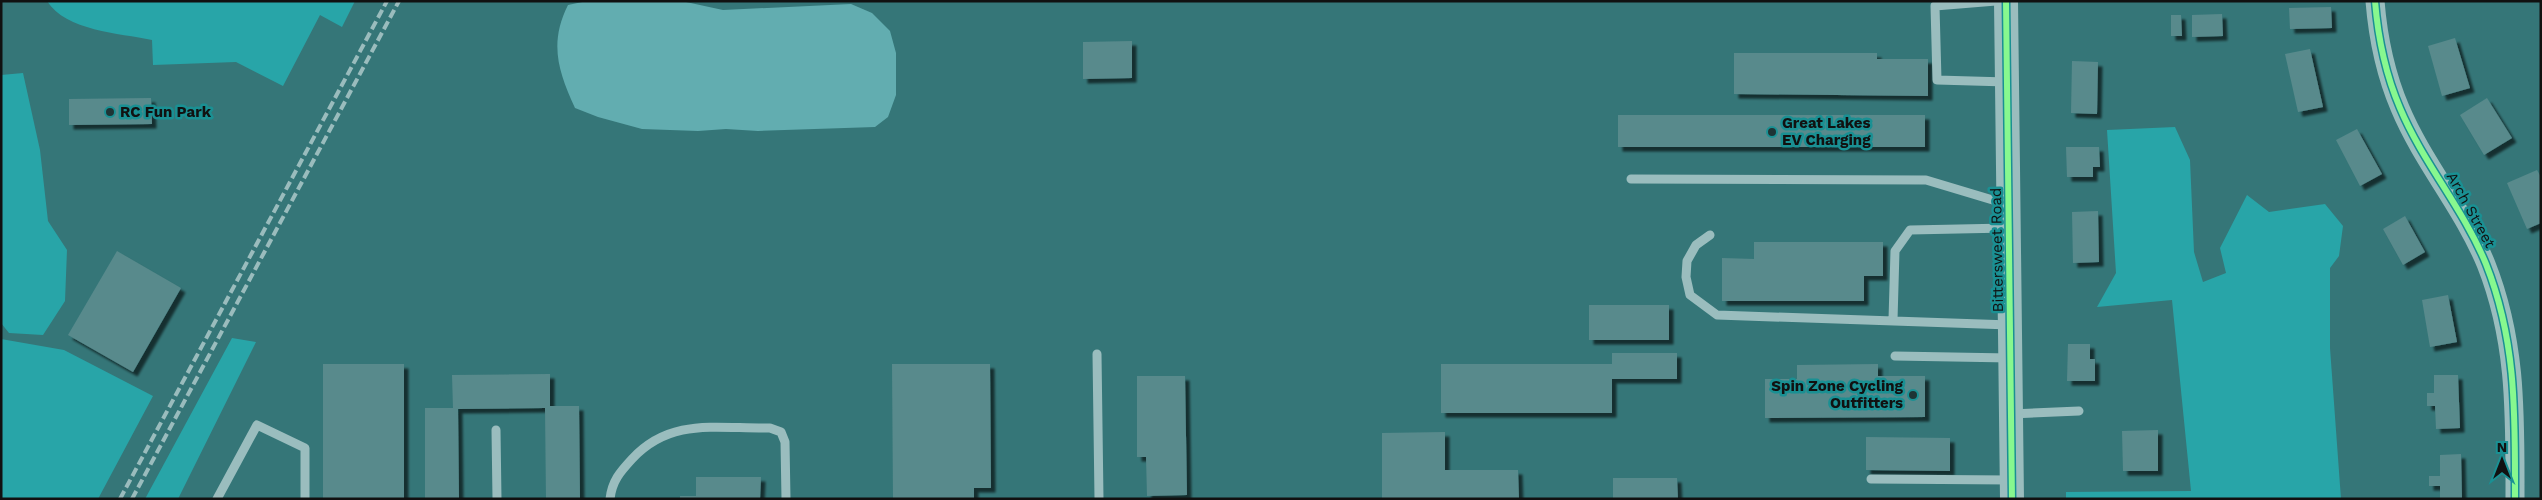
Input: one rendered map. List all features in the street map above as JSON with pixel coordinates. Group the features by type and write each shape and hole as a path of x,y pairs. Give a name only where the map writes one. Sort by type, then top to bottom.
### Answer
{"street":[{"name":"Bittersweet Road","path":"2006,1 2012,489"},
{"name":"Arch Street","path":"2375,1 2379,40 2387,74 2400,108 2469,227 2486,264 2499,301 2513,366 2515,499"}],"lane":[{"path":"1996,1 1935,6 1937,80 2007,82"},
{"path":"1631,179 1926,180 2009,216"},
{"path":"1893,320 1895,251 1910,230 2009,216"},
{"path":"1710,235 1696,245 1687,260 1686,277 1690,295 1717,315 2010,325"},
{"path":"1097,354 1099,499"},
{"path":"1895,356 2010,358"},
{"path":"2011,414 2079,412"},
{"path":"217,499 257,425 305,448 305,499"},
{"path":"610,499 612,485 618,475 647,444 658,437 679,429 770,428 781,432 785,442 786,499"},
{"path":"496,430 497,499"},
{"path":"1871,479 2012,489"}],"shaded area":[{"path":"47,1 355,1 342,27 320,15 283,86 236,62 153,65 152,40 80,25 56,11"},
{"path":"587,1 686,2 723,10 851,4 872,13 890,31 896,53 896,95 888,117 875,127 758,131 642,129 598,117 575,108 564,82 558,57 559,32 568,5"},
{"path":"23,73 40,150 48,221 67,250 65,301 43,335 9,333 1,323 1,75"},
{"path":"2175,127 2190,160 2194,252 2203,282 2226,273 2220,248 2247,195 2269,212 2325,204 2343,226 2339,256 2330,268 2330,348 2341,499 2066,499 2066,492 2191,491 2172,300 2097,307 2116,273 2107,130"},
{"path":"232,338 256,342 178,499 145,499"},
{"path":"1,339 64,350 153,396 98,499 1,499"}],"building":[{"path":"2331,7 2332,28 2290,29 2289,8"},
{"path":"2222,14 2223,36 2192,37 2192,15"},
{"path":"2171,15 2181,15 2182,36 2171,36"},
{"path":"2455,38 2470,88 2442,96 2428,46"},
{"path":"1132,41 1132,78 1083,79 1083,42"},
{"path":"2310,49 2323,107 2298,112 2285,54"},
{"path":"1734,53 1877,53 1877,59 1928,59 1928,96 1734,94"},
{"path":"2072,61 2098,62 2097,114 2071,113"},
{"name":"RC Fun Park","path":"151,98 152,124 69,125 69,99"},
{"path":"2487,98 2512,138 2484,155 2460,115"},
{"path":"1618,115 1925,115 1925,147 1618,147"},
{"path":"2357,129 2382,174 2360,186 2336,140"},
{"path":"2066,147 2099,147 2100,167 2093,167 2093,177 2067,177"},
{"path":"2537,170 2541,177 2541,223 2527,229 2507,183"},
{"path":"2098,211 2099,262 2073,263 2072,212"},
{"path":"2405,216 2425,252 2403,265 2383,229"},
{"path":"1754,242 1883,242 1883,276 1864,276 1864,301 1722,301 1722,258 1754,259"},
{"path":"117,251 181,288 133,372 68,335"},
{"path":"2448,295 2457,342 2430,347 2422,300"},
{"path":"1589,305 1669,305 1669,340 1589,340"},
{"path":"2068,344 2090,344 2090,359 2095,359 2095,381 2067,381"},
{"path":"1612,353 1677,353 1677,379 1612,379 1612,413 1441,413 1441,364 1612,364"},
{"path":"323,364 404,364 404,499 323,499"},
{"path":"892,364 990,364 991,488 974,488 974,499 893,499"},
{"path":"1878,364 1878,376 1925,376 1925,417 1765,418 1765,379 1797,379 1797,365"},
{"path":"550,374 550,406 579,406 580,499 546,499 545,408 458,409 459,499 425,499 425,408 453,408 452,375"},
{"path":"2434,375 2458,375 2460,428 2436,429 2435,406 2427,406 2427,393 2434,393"},
{"path":"1137,376 1185,376 1187,495 1147,496 1146,457 1137,457"},
{"path":"2158,430 2158,471 2123,471 2122,431"},
{"path":"1445,432 1445,470 1518,470 1519,499 1382,499 1382,433"},
{"path":"1866,437 1950,438 1950,471 1866,470"},
{"path":"2461,454 2462,499 2440,499 2440,486 2429,486 2429,476 2440,476 2440,455"},
{"path":"696,477 761,477 760,499 680,499 680,496 696,496"},
{"path":"1613,478 1677,478 1678,499 1613,499"}],"railway":[{"path":"120,499 387,1"},
{"path":"132,499 399,1"}],"cycle path":[{"path":"2006,1 2012,499"},
{"path":"2375,1 2383,55 2390,82 2400,108 2420,148 2477,243 2496,293 2504,322 2512,380 2515,438 2515,499"}],"place":[{"name":"RC Fun Park","path":"110,112"},
{"name":"Great Lakes EV Charging","path":"1772,132"},
{"name":"Spin Zone Cycling Outfitters","path":"1913,395"}]}
